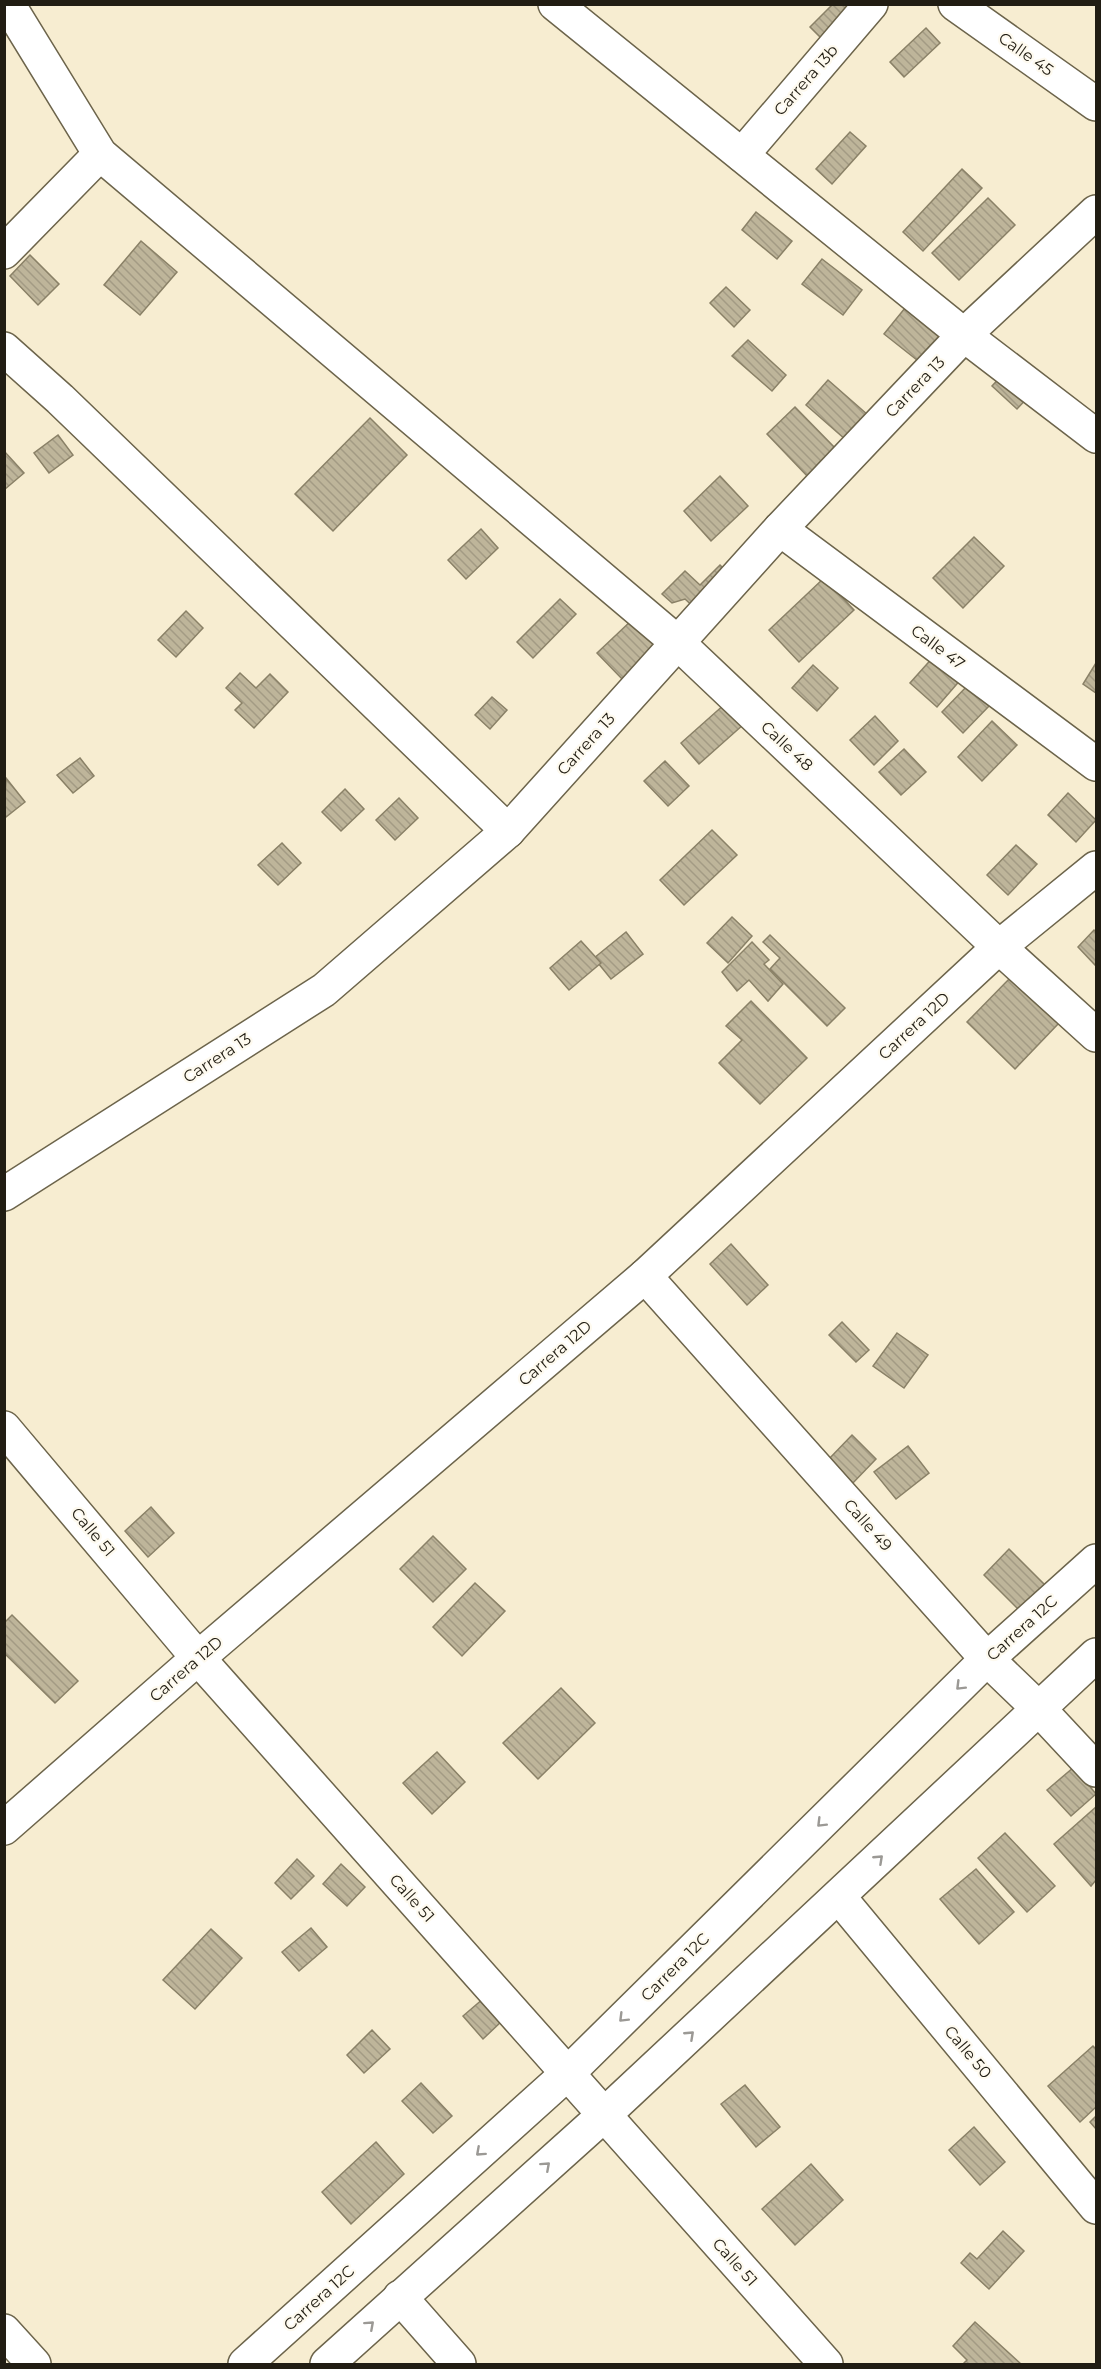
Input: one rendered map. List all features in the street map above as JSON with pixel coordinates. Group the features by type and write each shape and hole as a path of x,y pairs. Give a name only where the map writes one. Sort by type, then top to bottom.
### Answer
{"street":[{"name":"Calle 48","path":"8,4 100,154 677,642 999,947 1096,1035"},
{"path":"555,4 964,335 1096,436"},
{"name":"Carrera 13b","path":"742,155 871,4"},
{"name":"Calle 45","path":"955,4 1096,104"},
{"path":"4,252 100,154"},
{"name":"Carrera 13","path":"4,1194 324,990 508,831 780,529 964,335 1096,212"},
{"path":"4,349 60,399 508,831"},
{"name":"Calle 47","path":"780,529 1096,764"},
{"name":"Carrera 12D","path":"4,1828 198,1658 645,1276 999,947 1096,868"},
{"name":"Calle 49","path":"645,1276 987,1659 1040,1709 1096,1770"},
{"name":"Calle 51","path":"4,1428 198,1658 826,2364"},
{"name":"Carrera 12C","path":"245,2364 568,2073 987,1659 1096,1561"},
{"path":"327,2364 604,2115 1096,1655"},
{"name":"Calle 50","path":"839,1897 1096,2207"},
{"path":"400,2297 459,2364"},
{"path":"4,2331 34,2364"}],"building":[{"path":"833,4 860,4 823,40 810,27"},
{"path":"926,28 940,43 904,77 890,62"},
{"path":"850,132 866,146 832,184 816,169"},
{"path":"962,169 982,188 923,251 903,232"},
{"path":"988,198 1015,225 959,280 932,253"},
{"path":"756,212 792,241 777,259 742,230"},
{"path":"141,241 177,272 140,315 104,285"},
{"path":"30,255 59,284 38,305 10,276"},
{"path":"822,259 862,290 843,315 802,284"},
{"path":"726,287 750,310 734,327 710,303"},
{"path":"905,308 942,338 922,364 884,334"},
{"path":"748,340 786,375 772,391 732,356"},
{"path":"1006,371 1031,394 1017,409 992,386"},
{"path":"828,380 868,415 846,440 806,405"},
{"path":"795,407 838,451 809,478 767,434"},
{"path":"370,418 407,455 333,531 295,494"},
{"path":"58,435 73,455 49,473 34,453"},
{"path":"4,451 24,473 4,490"},
{"path":"720,476 748,506 711,541 684,511"},
{"path":"481,529 498,548 466,579 448,560"},
{"path":"974,537 1004,566 963,608 933,578"},
{"path":"720,565 732,577 699,612 685,599 672,603 662,594 685,571 700,585"},
{"path":"824,578 854,610 799,662 769,630"},
{"path":"560,599 576,614 533,658 517,642"},
{"path":"186,611 203,628 176,657 158,640"},
{"path":"633,619 660,647 624,681 597,653"},
{"path":"935,655 962,678 937,707 910,683"},
{"path":"1096,663 1096,693 1083,684"},
{"path":"813,665 838,688 817,711 792,688"},
{"path":"240,673 256,688 270,674 288,692 254,728 235,710 242,703 226,688"},
{"path":"970,683 991,704 963,733 942,712"},
{"path":"492,697 507,710 490,729 475,715"},
{"path":"726,703 744,724 699,764 681,743"},
{"path":"875,716 898,741 874,765 850,740"},
{"path":"992,721 1017,745 982,781 958,757"},
{"path":"904,749 926,772 901,795 879,772"},
{"path":"80,758 94,776 73,793 57,775"},
{"path":"665,761 689,786 668,806 644,781"},
{"path":"6,778 25,802 6,817 4,815"},
{"path":"345,789 364,809 341,831 322,812"},
{"path":"1068,793 1096,820 1076,842 1048,815"},
{"path":"399,798 418,818 395,840 376,820"},
{"path":"712,830 737,855 684,905 660,880"},
{"path":"282,843 301,863 278,885 258,865"},
{"path":"1016,845 1037,864 1008,895 987,875"},
{"path":"732,917 752,936 728,963 707,943"},
{"path":"1094,930 1096,932 1096,966 1078,947"},
{"path":"626,932 643,954 611,979 594,958"},
{"path":"770,935 845,1008 827,1026 770,969 780,958 763,942"},
{"path":"581,941 601,963 569,990 550,968"},
{"path":"752,942 769,960 764,964 783,984 768,1001 749,980 737,991 722,972"},
{"path":"1011,977 1059,1023 1015,1069 967,1022"},
{"path":"751,1001 807,1058 760,1104 719,1063 742,1040 726,1026"},
{"path":"731,1244 768,1285 747,1305 710,1264"},
{"path":"842,1322 869,1350 856,1362 829,1335"},
{"path":"897,1333 928,1355 904,1388 873,1366"},
{"path":"852,1435 876,1459 851,1485 827,1461"},
{"path":"908,1446 929,1473 896,1499 874,1472"},
{"path":"151,1507 174,1533 148,1557 125,1531"},
{"path":"433,1536 466,1569 433,1602 400,1569"},
{"path":"1009,1549 1050,1590 1025,1616 984,1575"},
{"path":"475,1583 505,1611 462,1656 433,1627"},
{"path":"12,1615 78,1681 55,1703 4,1653 4,1623"},
{"path":"561,1688 595,1723 538,1779 503,1743"},
{"path":"437,1752 465,1782 432,1814 403,1783"},
{"path":"1074,1767 1096,1794 1071,1816 1047,1790"},
{"path":"1096,1807 1096,1880 1091,1886 1054,1844"},
{"path":"1005,1833 1055,1886 1027,1912 978,1858"},
{"path":"297,1859 314,1876 291,1899 275,1883"},
{"path":"341,1864 365,1887 347,1906 323,1884"},
{"path":"976,1869 1014,1912 979,1944 940,1899"},
{"path":"311,1928 327,1947 299,1971 282,1952"},
{"path":"211,1929 242,1958 195,2009 163,1980"},
{"path":"484,1998 503,2020 483,2039 463,2016"},
{"path":"372,2030 390,2049 364,2073 347,2055"},
{"path":"1093,2046 1096,2049 1096,2107 1080,2122 1048,2086"},
{"path":"421,2083 452,2116 433,2133 402,2101"},
{"path":"745,2085 780,2127 756,2147 721,2104"},
{"path":"1096,2116 1096,2129 1090,2122"},
{"path":"974,2127 1005,2162 980,2185 949,2150"},
{"path":"376,2142 404,2174 351,2224 322,2192"},
{"path":"811,2164 843,2200 795,2245 762,2209"},
{"path":"1003,2231 1024,2251 989,2289 961,2263 970,2253 977,2259"},
{"path":"975,2322 1021,2364 963,2364 967,2360 953,2346"}]}
